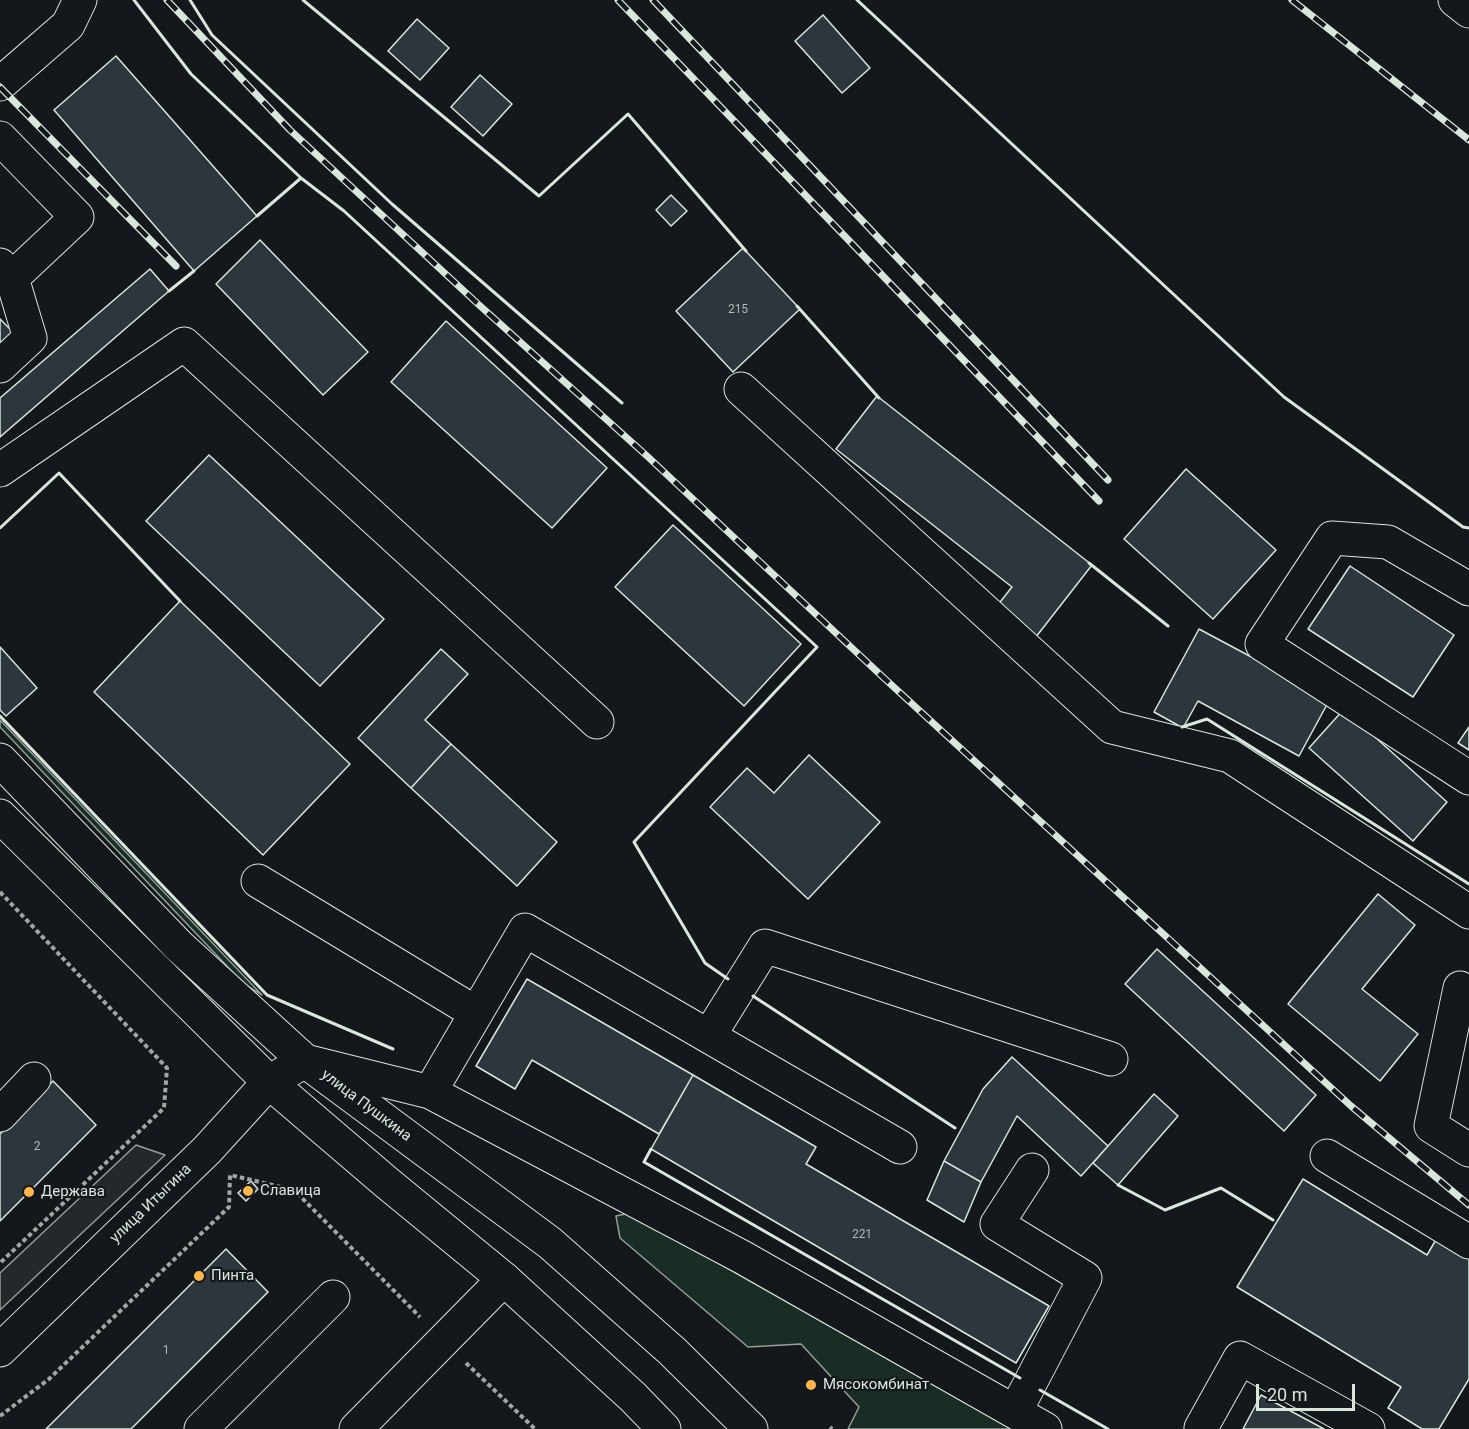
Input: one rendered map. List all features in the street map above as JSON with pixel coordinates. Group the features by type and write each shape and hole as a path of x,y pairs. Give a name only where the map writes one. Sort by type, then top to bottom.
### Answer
{"main road":[{"path":"0,84 68,25 80,0"},
{"path":"1455,0 1469,11"},
{"path":"0,138 76,218 6,271 30,338 0,366"},
{"path":"0,470 184,344 597,722"},
{"path":"741,389 1112,728 1230,756 1469,912"},
{"path":"1469,590 1388,542 1332,538 1262,644 1469,778"},
{"name":"улица Пушкина","path":"0,760 178,946 305,1060 550,1243 672,1351 752,1429"},
{"path":"2,821 269,1082 504,1279 633,1397 664,1429"},
{"path":"258,881 476,1013"},
{"path":"430,1092 525,930 900,1147"},
{"path":"709,1036 765,946 1111,1059"},
{"path":"1460,988 1431,1126 1469,1150"},
{"path":"305,1060 430,1092 742,1257 1045,1429"},
{"name":"улица Итыгина","path":"0,1350 207,1150 269,1082 305,1060"},
{"path":"0,1115 34,1079"},
{"path":"1327,1156 1469,1242"},
{"path":"1015,1412 1086,1278 997,1224 1032,1170"},
{"path":"356,1429 504,1279"},
{"path":"201,1429 333,1297"},
{"path":"1202,1428 1240,1358 1368,1429"}],"path":[{"path":"0,892 167,1068 164,1107 0,1263"},
{"path":"0,1416 49,1379 229,1207 230,1175 294,1190 444,1342 535,1429"}],"green space":[{"path":"0,720 262,995 244,984 0,727"},
{"path":"630,1213 1011,1429 848,1429 859,1407 801,1344 748,1347 620,1238 616,1216"}],"shaded area":[{"path":"136,1145 165,1155 0,1310 0,1273"}],"building":[{"path":"823,15 870,68 842,93 795,41"},
{"path":"417,19 449,48 420,80 388,51"},
{"path":"116,56 257,216 194,271 54,110"},
{"path":"480,75 512,104 483,136 451,107"},
{"path":"671,195 687,211 671,226 656,210"},
{"path":"260,240 368,352 323,395 216,284"},
{"path":"743,248 800,309 733,372 676,311"},
{"path":"150,269 169,291 0,437 0,398"},
{"path":"0,319 13,332 0,344"},
{"path":"446,321 607,468 552,528 391,382"},
{"path":"877,396 1092,565 1032,642 993,611 1012,587 836,449"},
{"path":"209,455 384,619 320,686 146,521"},
{"path":"1186,469 1276,550 1213,619 1124,539"},
{"path":"673,525 801,644 744,706 615,587"},
{"path":"1350,566 1454,635 1413,697 1308,629"},
{"path":"180,601 350,764 263,855 94,692"},
{"path":"1199,629 1330,699 1299,756 1198,701 1183,728 1154,712"},
{"path":"0,647 37,688 6,716 0,710"},
{"path":"441,649 468,674 425,720 451,744 411,788 358,738"},
{"path":"1344,709 1447,802 1413,841 1309,748"},
{"path":"1469,727 1469,750 1458,743"},
{"path":"451,744 557,842 517,886 411,788"},
{"path":"809,755 880,822 808,899 710,807 747,768 774,793"},
{"path":"1378,894 1415,925 1362,989 1418,1034 1380,1081 1288,1004"},
{"path":"1157,949 1316,1095 1284,1131 1125,984"},
{"path":"527,979 693,1075 659,1134 532,1060 515,1089 476,1066"},
{"path":"1012,1057 1108,1146 1081,1176 1017,1116 981,1182 944,1161 983,1089"},
{"path":"693,1075 816,1147 806,1164 1049,1306 1016,1363 651,1149"},
{"path":"53,1081 96,1125 0,1221 0,1134"},
{"path":"1154,1094 1178,1116 1118,1185 1093,1163"},
{"path":"944,1161 981,1182 964,1222 927,1200"},
{"path":"1303,1179 1427,1255 1437,1238 1469,1257 1469,1379 1439,1429 1422,1429 1388,1408 1401,1387 1237,1287"},
{"name":"Славица","path":"251,1181 258,1189 246,1201 238,1193"},
{"path":"226,1249 268,1292 131,1429 46,1429"},
{"path":"1261,1395 1324,1429 1243,1429"}],"railway":[{"path":"167,0 290,130 478,304 647,456 885,679 1351,1106 1469,1205"},
{"path":"618,0 1099,501"},
{"path":"653,0 1108,480"},
{"path":"1292,0 1469,140"},
{"path":"0,87 176,266"}],"wall":[{"path":"134,0 191,74 301,178 344,211 817,647 634,842 705,963 728,979"},
{"path":"190,0 212,35 392,204 622,403"},
{"path":"303,0 539,196 628,114 746,251"},
{"path":"857,0 1284,397 1463,527 1469,528"},
{"path":"257,216 301,178"},
{"path":"169,291 194,271"},
{"path":"797,306 879,398"},
{"path":"0,528 59,473 180,601"},
{"path":"1089,563 1168,626"},
{"path":"0,716 267,995 393,1049"},
{"path":"1182,727 1207,719 1469,884"},
{"path":"753,996 955,1128"},
{"path":"651,1149 644,1162 1020,1378"},
{"path":"1118,1185 1165,1210 1221,1188 1273,1220"},
{"path":"1040,1390 1108,1429"}],"place":[{"name":"Славица","path":"248,1191"},
{"name":"Держава","path":"29,1192"},
{"name":"Пинта","path":"199,1276"},
{"name":"Мясокомбинат","path":"811,1385"}]}
